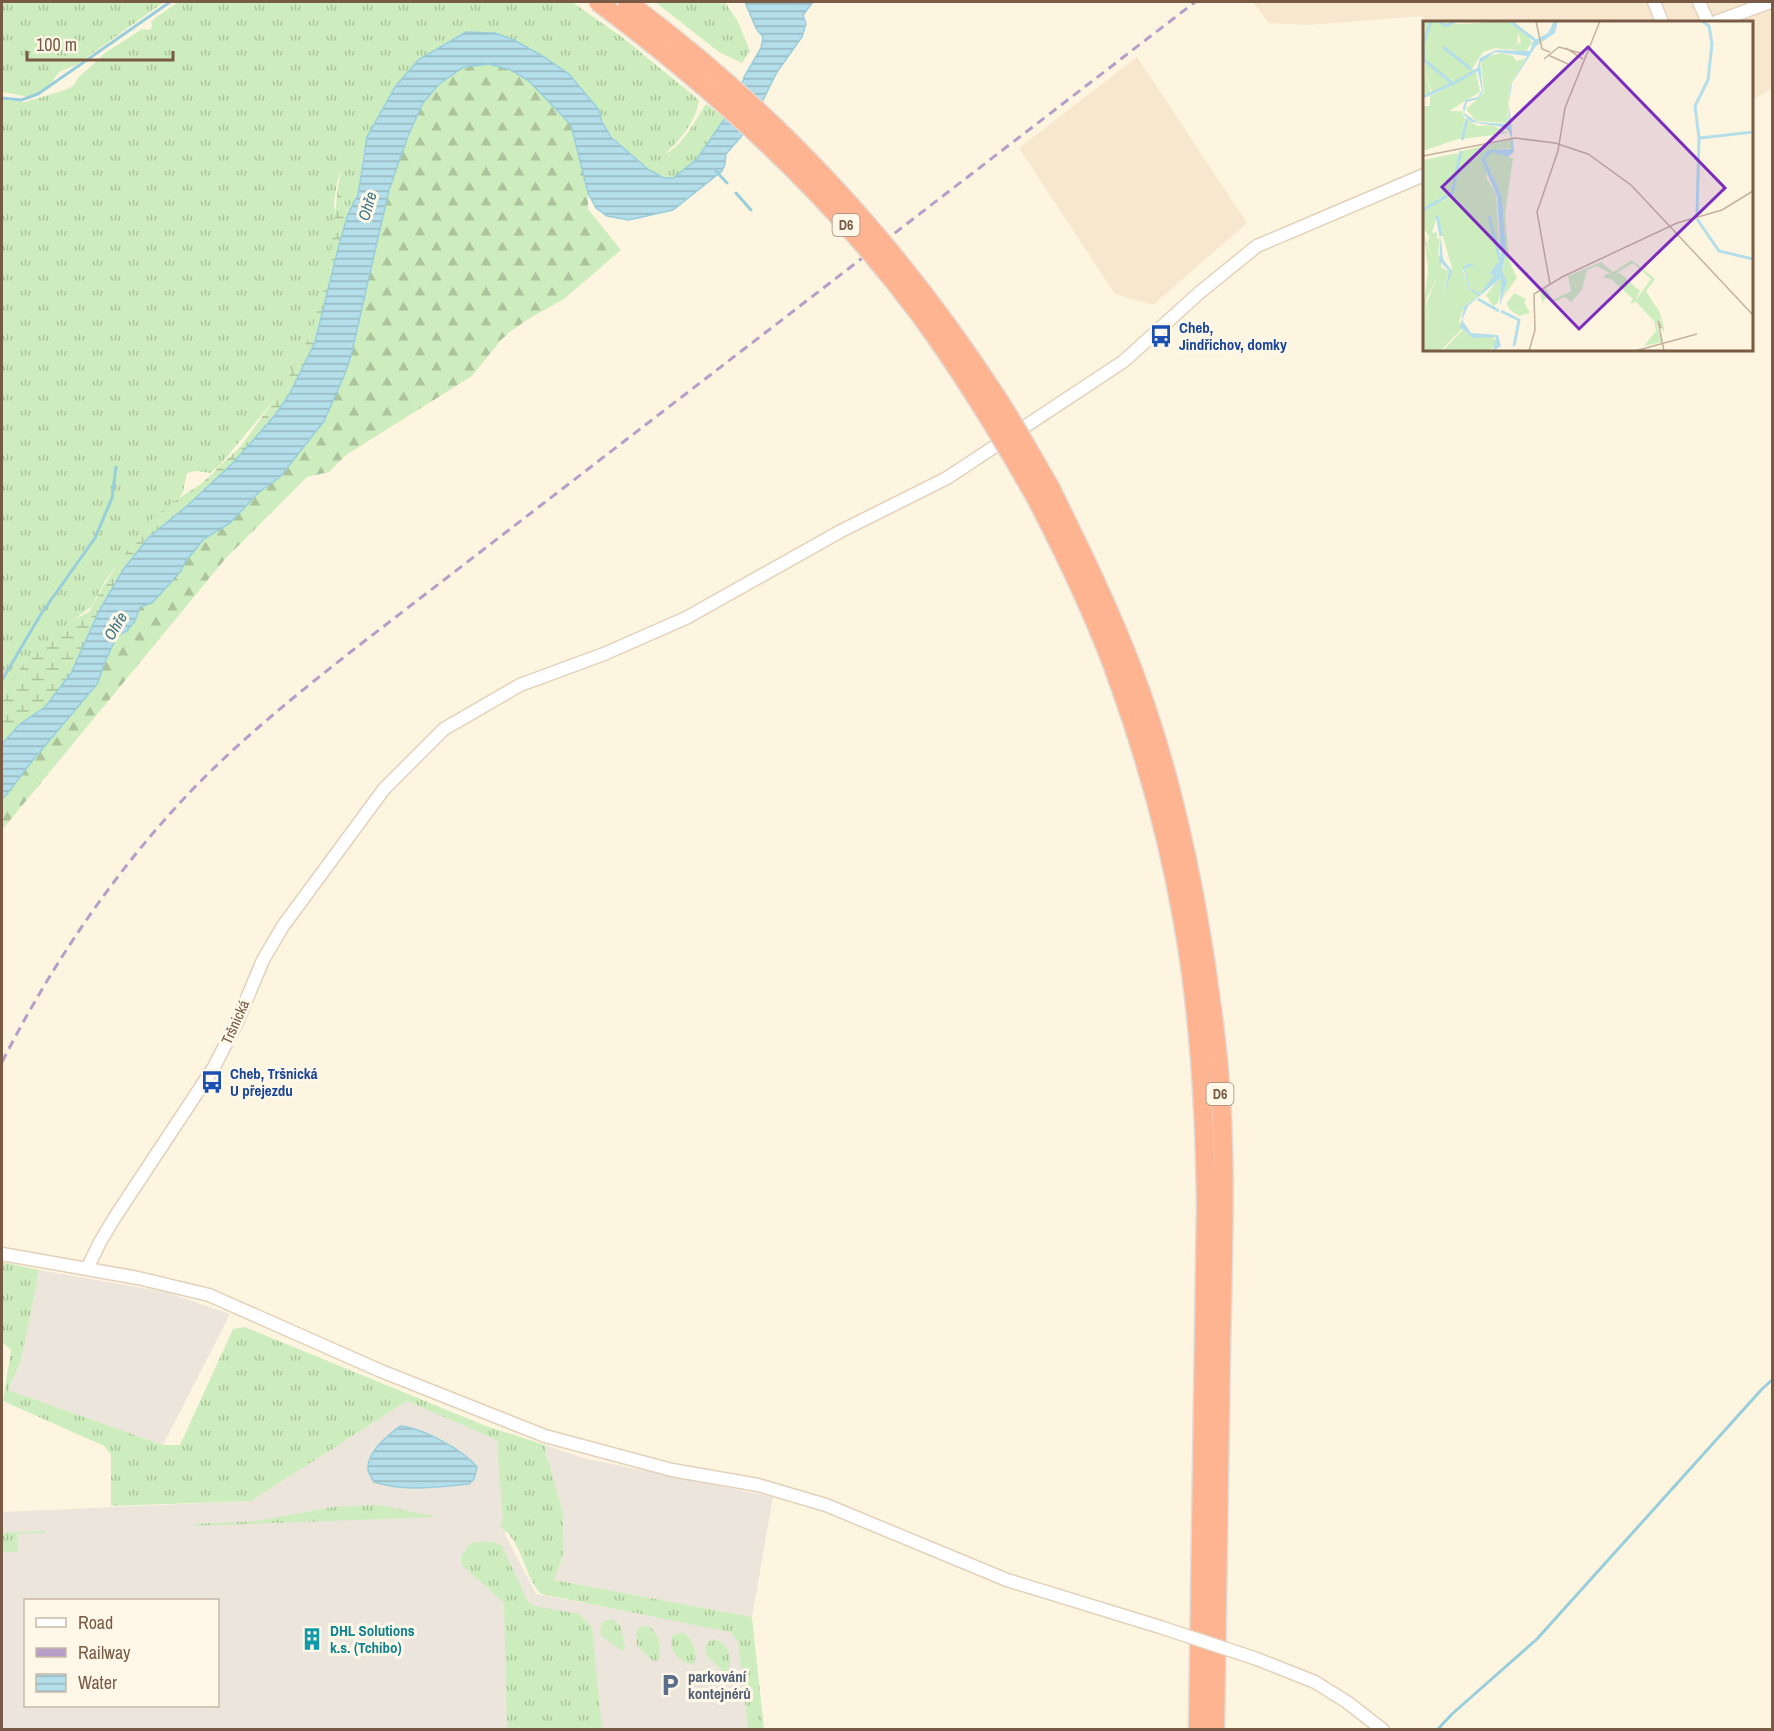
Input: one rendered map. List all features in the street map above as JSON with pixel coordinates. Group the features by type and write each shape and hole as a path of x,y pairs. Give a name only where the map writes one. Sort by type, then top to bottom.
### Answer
{"highway":[{"name":"D6","path":"598,2 718,97 801,176 855,235 919,314 1043,493 1094,578 1134,674 1164,769 1184,848 1199,919 1218,1062 1223,1206 1215,1730"},
{"name":"D6","path":"627,2 689,49 767,118 809,160 863,218 921,289 966,351 995,395 1043,493 1059,543 1120,684 1149,773 1183,921 1194,993 1204,1112 1206,1206 1198,1730"}],"street":[{"path":"1654,2 1662,21"},
{"path":"1699,2 1708,21"},
{"path":"1719,21 1770,2"},
{"name":"Tršnická","path":"87,1269 115,1217 214,1067 237,1022 263,960 283,926 328,862 391,782 444,729 520,685 604,654 686,618 841,531 947,478 1124,360 1199,293 1257,246 1423,176"},
{"path":"2,1254 196,1291 219,1298 381,1371 545,1436 672,1470 758,1485 826,1505 1007,1580 1257,1659 1315,1682 1347,1702 1383,1730"}],"shaded area":[{"path":"1253,2 1772,2 1772,88 1753,100 1753,21 1425,21 1422,16 1309,25 1269,23"},
{"path":"1137,57 1247,223 1153,305 1115,294 1019,148"},
{"path":"39,1270 165,1292 230,1314 163,1445 8,1390 21,1361"},
{"path":"407,1401 498,1439 505,1534 536,1594 724,1629 735,1636 738,1641 748,1729 2,1730 2,1512 251,1501"},
{"path":"545,1445 587,1459 773,1497 752,1617 554,1580 564,1552 563,1514 549,1462 545,1456"}],"green space":[{"path":"2,2 164,2 76,65 59,72 42,93 29,97 2,92"},
{"path":"178,2 572,2 622,37 699,100 691,123 682,137 665,154 683,139 706,104 725,118 700,156 683,173 665,178 651,172 616,140 607,130 599,110 418,60 395,87 379,114 363,154 358,195 348,214 338,187 341,170 334,203 338,232 317,318 295,369 275,399 220,465 210,473 196,471 187,473 183,492 179,498 151,523 105,581 92,606 69,623 27,663 2,694 2,100 25,102 73,86 78,78 105,53 142,29 149,30 152,27 151,21"},
{"path":"655,2 725,2 738,22 750,51 742,63 719,52"},
{"path":"489,64 511,70 529,81 571,125 588,193 588,209 621,250 564,299 511,331 472,376 346,455 329,472 307,477 226,558 2,830 2,799 98,683 117,636 135,621 140,607 152,603 181,571 185,562 204,539 230,523 258,493 280,477 324,421 351,356 392,182 406,137 426,98 439,84 457,72"},
{"path":"338,187 348,214 315,342 290,393 276,414 233,464 148,538 123,570 100,609 71,673 45,707 20,724 2,744 2,694 26,661 70,621 89,612 104,585 145,525 201,484 241,446 294,368 310,335 323,293 331,253"},
{"path":"2,1262 39,1270 21,1361 8,1390 163,1445 180,1445 233,1329 245,1327 486,1426 545,1445 545,1456 549,1462 563,1514 564,1552 554,1580 752,1617 764,1729 748,1729 738,1641 730,1632 541,1594 530,1577 514,1541 500,1527 503,1520 497,1440 407,1401 251,1501 111,1506 111,1455 104,1446 3,1401 11,1350 2,1342"},
{"path":"379,1505 437,1517 195,1526 195,1524 257,1521 333,1507"},
{"path":"45,1531 45,1533 17,1534 18,1552 2,1552 2,1533"},
{"path":"474,1542 493,1542 502,1546 528,1602 534,1606 579,1614 592,1627 602,1729 507,1729 504,1603 462,1565 462,1555"},
{"path":"614,1620 621,1627 625,1647 622,1651 600,1632 603,1622"},
{"path":"642,1626 650,1627 658,1638 660,1652 658,1661 653,1661 637,1646 636,1632"},
{"path":"683,1632 694,1647 693,1665 679,1658 671,1646 672,1636"},
{"path":"714,1639 723,1643 728,1651 730,1661 728,1671 723,1671 707,1656 706,1646"}],"water":[{"name":"Ohře","path":"745,2 813,2 803,15 806,24 802,37 777,72 756,114 726,154 722,171 673,210 629,220 607,216 596,208 588,193 571,125 529,81 511,70 489,64 464,67 439,84 423,103 408,136 389,190 351,356 324,421 280,477 258,493 230,523 204,539 185,562 181,571 152,603 140,607 135,621 127,631 117,636 98,683 2,799 2,744 20,724 45,707 71,673 100,609 123,570 148,538 233,463 276,414 290,393 315,342 340,241 348,214 358,195 367,137 395,87 418,60 466,32 495,33 514,40 569,74 599,110 602,122 611,137 649,170 664,178 673,178 697,159 725,118 738,97 744,77 761,48 763,37 756,28"},
{"path":"400,1426 431,1435 453,1447 477,1467 474,1479 469,1484 421,1488 398,1487 374,1482 368,1471 371,1456 379,1445"}],"waterway":[{"path":"2,98 21,100 38,94 170,2"},
{"path":"716,171 727,183"},
{"path":"736,193 751,210"},
{"path":"2,680 41,614 95,538 112,498 116,467"},
{"path":"1437,1730 1537,1639 1772,1380"}],"railway":[{"path":"2,1062 63,955 110,887 190,792 252,733 362,643 1195,2"}],"place":[{"name":"Cheb, Jindřichov, domky","path":"1161,336"},
{"name":"Cheb, Tršnická U přejezdu","path":"212,1082"},
{"name":"DHL Solutions k.s. (Tchibo)","path":"312,1639"},
{"name":"parkování kontejnérů","path":"670,1685"}]}
